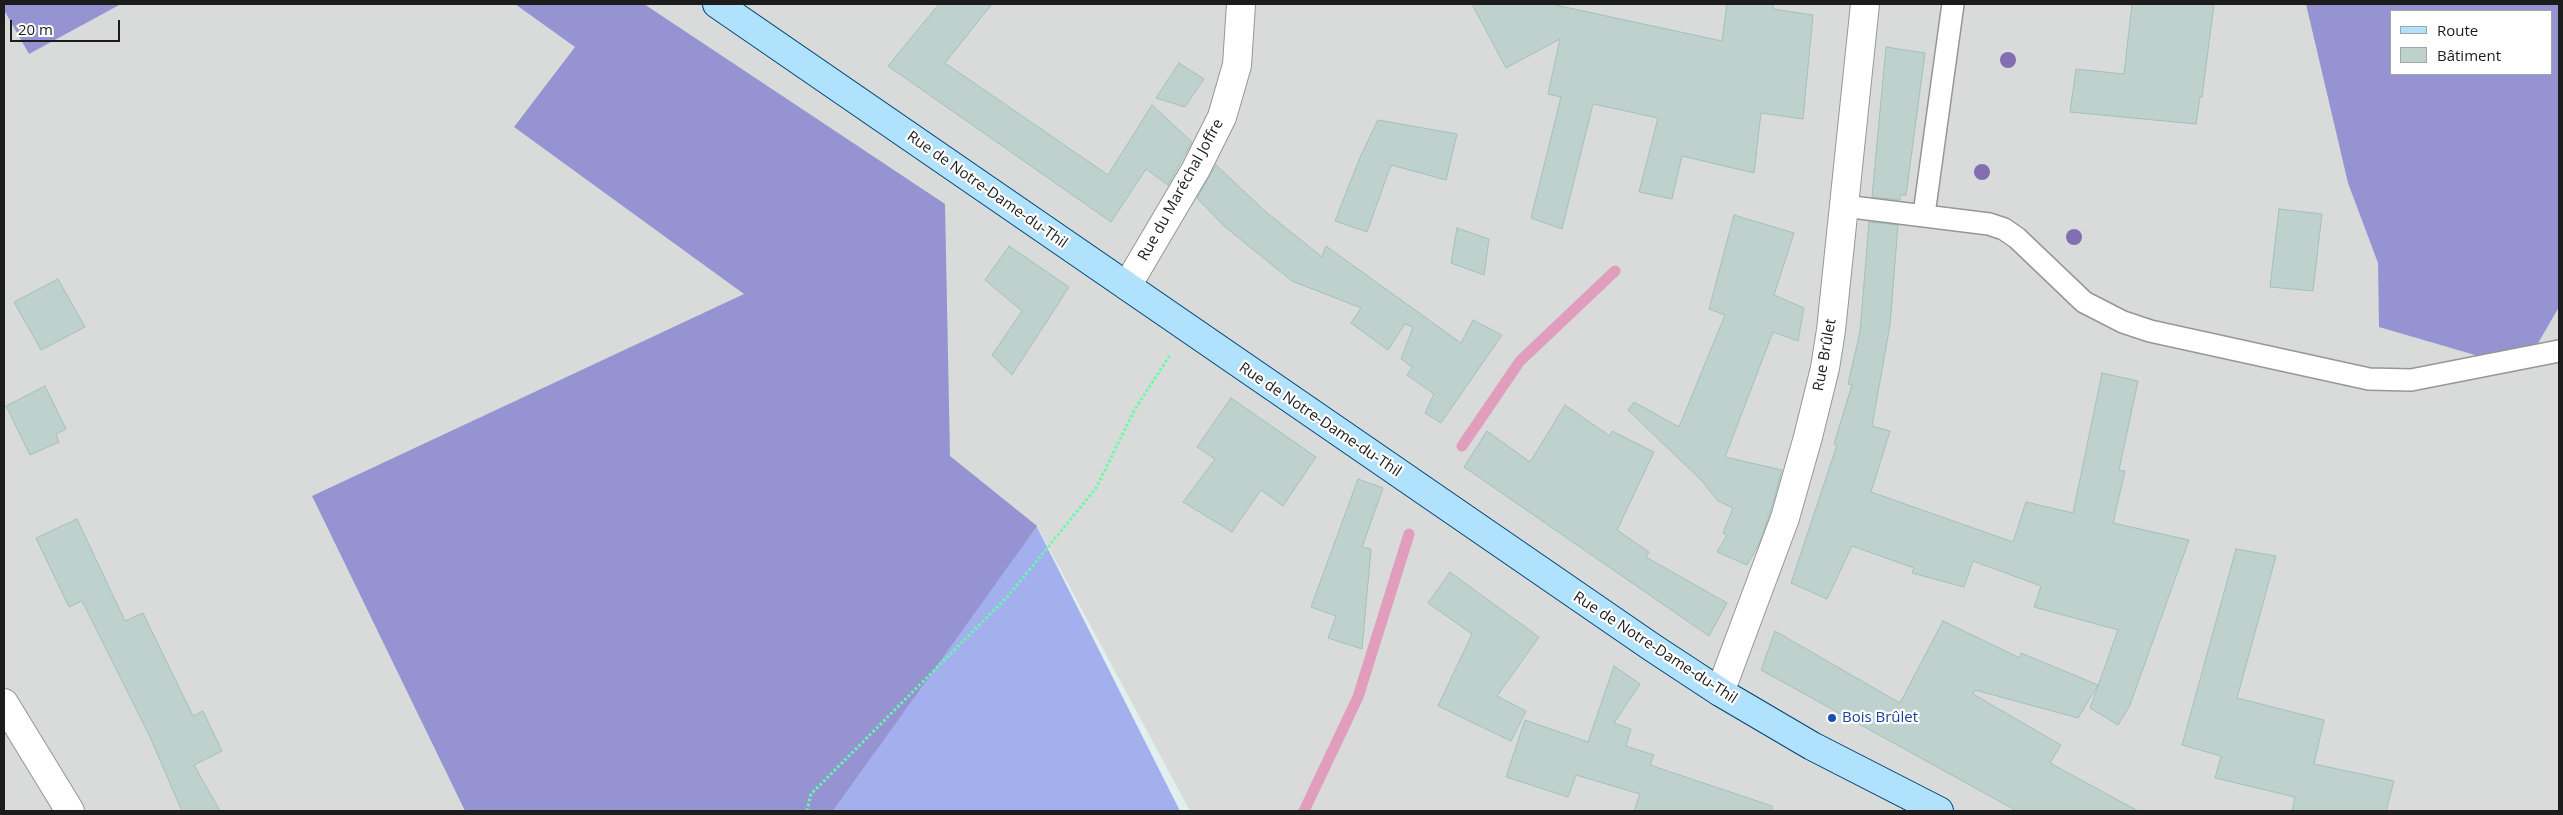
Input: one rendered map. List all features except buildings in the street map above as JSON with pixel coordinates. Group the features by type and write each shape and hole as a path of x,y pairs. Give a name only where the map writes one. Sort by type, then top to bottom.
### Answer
{"main road":[{"name":"Rue de Notre-Dame-du-Thil","path":"717,4 1186,328 1720,692 1829,756 1931,810"}],"street":[{"name":"Rue du Maréchal Joffre","path":"1126,286 1200,162 1222,116 1237,64 1241,4"},
{"name":"Rue Brûlet","path":"1720,692 1785,518 1808,437 1831,330 1865,4"},
{"path":"4,703 70,811"}],"lane":[{"path":"1924,214 1953,4"},
{"path":"1844,206 1924,214 1989,224 2004,229 2017,238 2084,302 2123,322 2150,331 2369,379 2411,380 2559,351"}],"path":[{"path":"807,811 811,794 1009,595 1096,488 1136,409 1186,328"}],"shaded area":[{"path":"4,4 2559,4 2559,811 1190,811 1037,526 312,496 465,811 4,811"},
{"path":"4,4 121,4 29,54 4,10"},
{"path":"515,4 644,4 945,204 950,456 1037,526 833,811 465,811 312,496 744,294 514,127 575,47"},
{"path":"2306,4 2559,4 2559,307 2523,369 2379,327 2378,263 2348,183"},
{"path":"1036,525 1180,811 833,811"}],"waterway":[{"path":"1462,446 1520,361 1615,271"},
{"path":"1304,811 1358,697 1409,534"}],"place":[{"name":"Bois Brûlet","path":"1832,718"}]}
